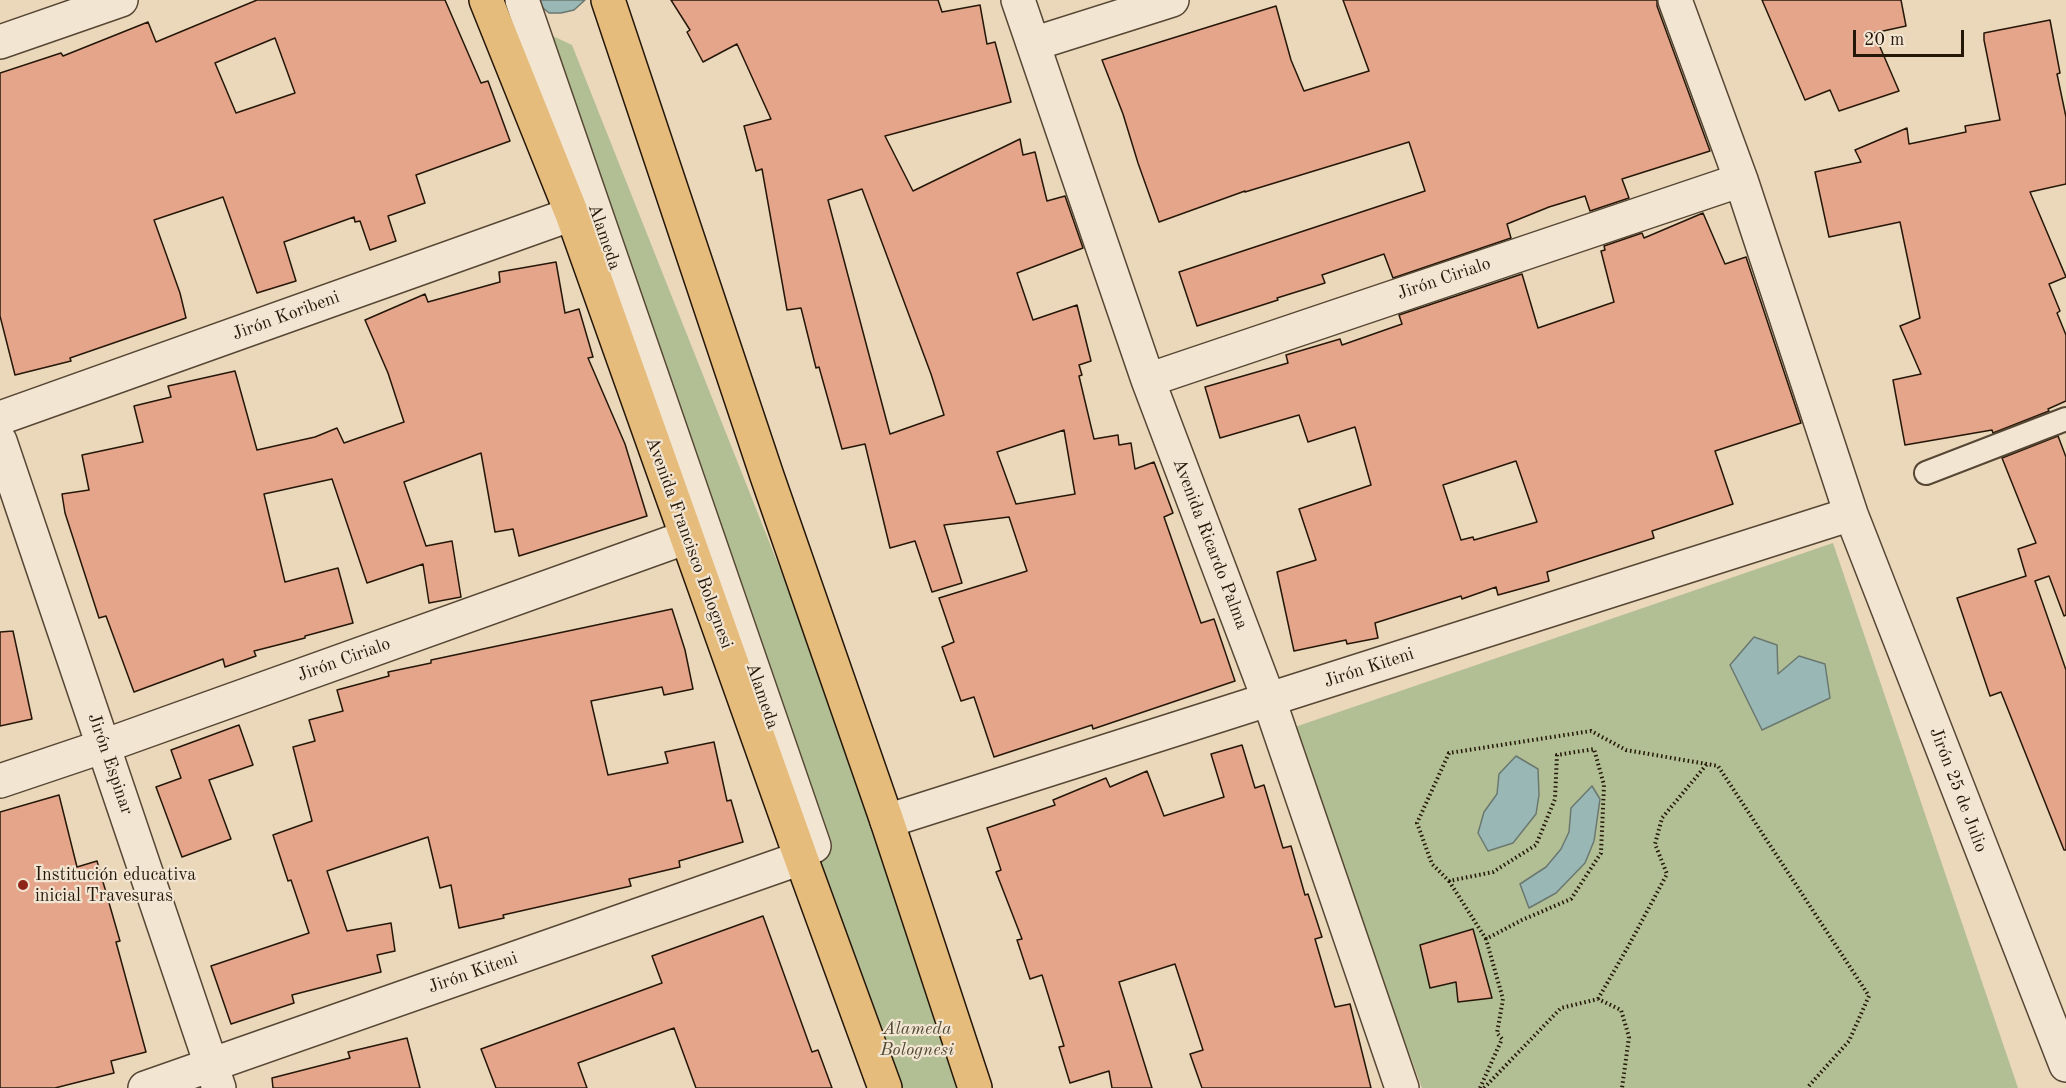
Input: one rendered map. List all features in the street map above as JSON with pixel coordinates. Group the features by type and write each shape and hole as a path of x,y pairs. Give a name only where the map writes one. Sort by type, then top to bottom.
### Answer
{"main road":[{"name":"Avenida Francisco Bolognesi","path":"486,0 572,214 801,858 887,1088"},
{"path":"608,0 763,464 887,821 975,1088"}],"street":[{"path":"0,42 121,0"},
{"name":"Alameda","path":"522,0 815,849 887,1088"},
{"name":"Avenida Ricardo Palma","path":"1018,0 1148,380 1269,700 1402,1088"},
{"path":"1033,44 1172,0"},
{"name":"Jirón 25 de Julio","path":"1675,0 1741,180 1851,513 2066,1065"},
{"name":"Jirón Cirialo","path":"1148,380 1741,180"},
{"name":"Jirón Koribeni","path":"0,417 572,214"},
{"name":"Jirón Espinar","path":"0,441 215,1077"},
{"name":"Jirón Kiteni","path":"887,821 1851,513"},
{"name":"Jirón Cirialo","path":"0,781 104,746 687,537"},
{"name":"Jirón Kiteni","path":"145,1088 215,1077 801,858"}],"lane":[{"path":"1926,473 2066,419"}],"path":[{"path":"1482,1088 1502,1039 1497,1033 1503,999 1486,939 1449,881 1432,864 1417,823 1449,753 1591,731 1626,750 1718,766 1869,996 1850,1041 1807,1088"},
{"path":"1449,881 1493,872 1536,845 1555,799 1557,755 1594,748 1604,785 1601,853 1571,899 1522,920 1486,939"},
{"path":"1598,999 1667,874 1655,844 1662,818 1707,764"},
{"path":"1482,1088 1561,1008 1598,999 1621,1010 1629,1037 1622,1088"}],"green space":[{"name":"Alameda Bolognesi","path":"540,30 572,45 986,1088 885,1088"},
{"path":"1833,543 2018,1088 1422,1088 1289,729"}],"water":[{"path":"536,0 585,0 574,10 549,13"},
{"path":"1754,637 1777,645 1778,674 1799,656 1825,664 1830,698 1762,730 1730,665"},
{"path":"1516,756 1538,769 1539,795 1536,814 1513,843 1488,851 1478,833 1484,812 1497,794 1499,774"},
{"path":"1592,786 1600,799 1594,841 1585,863 1556,893 1529,908 1520,884 1546,867 1561,849 1569,832 1571,808"}],"building":[{"path":"257,0 445,0 481,83 488,81 510,141 416,175 425,203 388,216 396,241 370,250 360,221 355,222 354,217 284,242 296,281 257,293 223,197 154,220 180,293 186,318 70,358 71,361 15,375 0,316 0,73 61,53 63,56 148,22 156,42","holes":["275,38 295,93 236,113 215,63"]},
{"path":"671,0 938,0 942,12 980,5 987,44 995,42 1011,102 885,136 913,191 1020,139 1023,155 1035,152 1047,201 1065,196 1083,248 1017,273 1033,320 1077,305 1091,361 1079,365 1082,375 1079,376 1094,439 1118,435 1119,445 1131,443 1135,469 1154,462 1173,513 1164,517 1201,623 1214,619 1235,681 1093,729 1092,725 994,757 974,697 961,701 942,647 954,642 939,598 1027,571 1009,517 944,525 962,583 932,592 915,541 890,548 865,444 842,449 819,367 816,368 801,308 787,310 762,169 756,171 744,126 771,119 737,44 703,62 687,32 690,30","holes":["862,189 944,415 890,434 828,200","1064,430 1075,494 1016,504 997,452"]},
{"path":"1343,0 1657,0 1657,6 1710,151 1622,179 1629,198 1590,211 1585,196 1549,207 1507,224 1511,238 1393,278 1384,254 1322,275 1325,283 1197,326 1179,272 1425,191 1409,142 1245,191 1159,222 1123,114 1102,60 1276,6 1291,60 1304,91 1369,71"},
{"path":"1762,0 1901,0 1906,26 1874,33 1899,91 1839,111 1830,90 1805,100"},
{"path":"2050,20 2060,73 2057,74 2066,117 2066,184 2030,192 2066,277 2049,284 2060,311 2057,313 2066,335 2066,401 2048,409 2049,411 1993,433 1992,430 1905,445 1893,380 1921,374 1900,326 1920,318 1900,222 1829,237 1815,172 1861,162 1855,150 1907,128 1909,144 1966,132 1965,126 2000,120 1984,33"},
{"path":"1703,213 1725,264 1746,257 1801,423 1715,451 1733,504 1652,531 1654,538 1547,572 1549,581 1498,595 1496,587 1462,599 1461,596 1375,623 1378,638 1347,644 1346,640 1294,651 1277,572 1316,560 1299,509 1371,485 1355,427 1308,442 1299,415 1220,438 1205,387 1288,363 1286,355 1340,339 1342,345 1402,324 1399,315 1522,274 1538,328 1614,302 1601,251 1605,250 1604,246 1642,233 1644,238","holes":["1516,461 1537,522 1474,540 1473,537 1461,540 1443,485"]},
{"path":"556,262 565,313 579,309 593,357 588,358 625,444 647,516 519,556 513,529 495,532 481,453 404,482 426,546 452,541 461,597 429,603 423,564 367,583 332,479 264,494 285,582 338,568 353,623 254,651 256,656 225,667 223,659 134,692 106,616 99,618 65,513 62,494 89,490 82,455 143,442 134,406 171,397 168,386 235,371 257,450 315,437 337,428 344,443 404,422 388,373 365,320 425,294 428,302 500,282 499,272"},
{"path":"2058,436 2066,457 2066,615 2064,616 2049,576 2035,581 2066,670 2066,850 2064,850 2001,692 1990,696 1957,598 2026,576 2018,549 2036,543 2002,458"},
{"path":"672,609 685,650 693,689 664,695 662,687 591,701 608,775 668,763 665,752 714,742 727,801 731,800 743,842 679,861 680,867 629,879 631,886 503,915 504,918 459,928 451,885 440,888 428,837 327,871 347,931 391,923 395,951 377,955 381,972 292,995 294,1003 231,1024 211,966 309,933 273,835 312,821 293,747 315,741 309,720 343,711 337,690 389,676 388,672 431,663 431,660"},
{"path":"13,631 32,719 0,726 0,632"},
{"path":"239,725 253,765 209,780 231,839 182,857 156,787 181,778 171,750"},
{"path":"1242,745 1255,788 1264,785 1283,848 1291,846 1305,895 1308,894 1322,937 1315,939 1335,1007 1350,1004 1371,1088 1202,1088 1190,1054 1203,1050 1175,964 1119,982 1152,1088 1112,1088 1109,1071 1070,1083 1059,1047 1064,1046 1042,975 1030,979 1017,940 1022,939 996,872 1001,870 987,828 1055,805 1053,800 1106,778 1110,787 1147,771 1164,816 1224,797 1211,754"},
{"path":"59,795 77,867 97,861 120,941 116,942 146,1052 111,1061 114,1073 55,1088 0,1088 0,812"},
{"path":"763,916 812,1052 818,1050 832,1088 696,1088 674,1028 578,1063 587,1088 496,1088 481,1049 662,983 652,956"},
{"path":"1473,929 1492,998 1458,1002 1456,982 1430,988 1420,945"},
{"path":"407,1038 420,1088 273,1088 272,1078 350,1058 348,1052"}],"place":[{"name":"Institución educativa inicial Travesuras","path":"23,885"}]}
